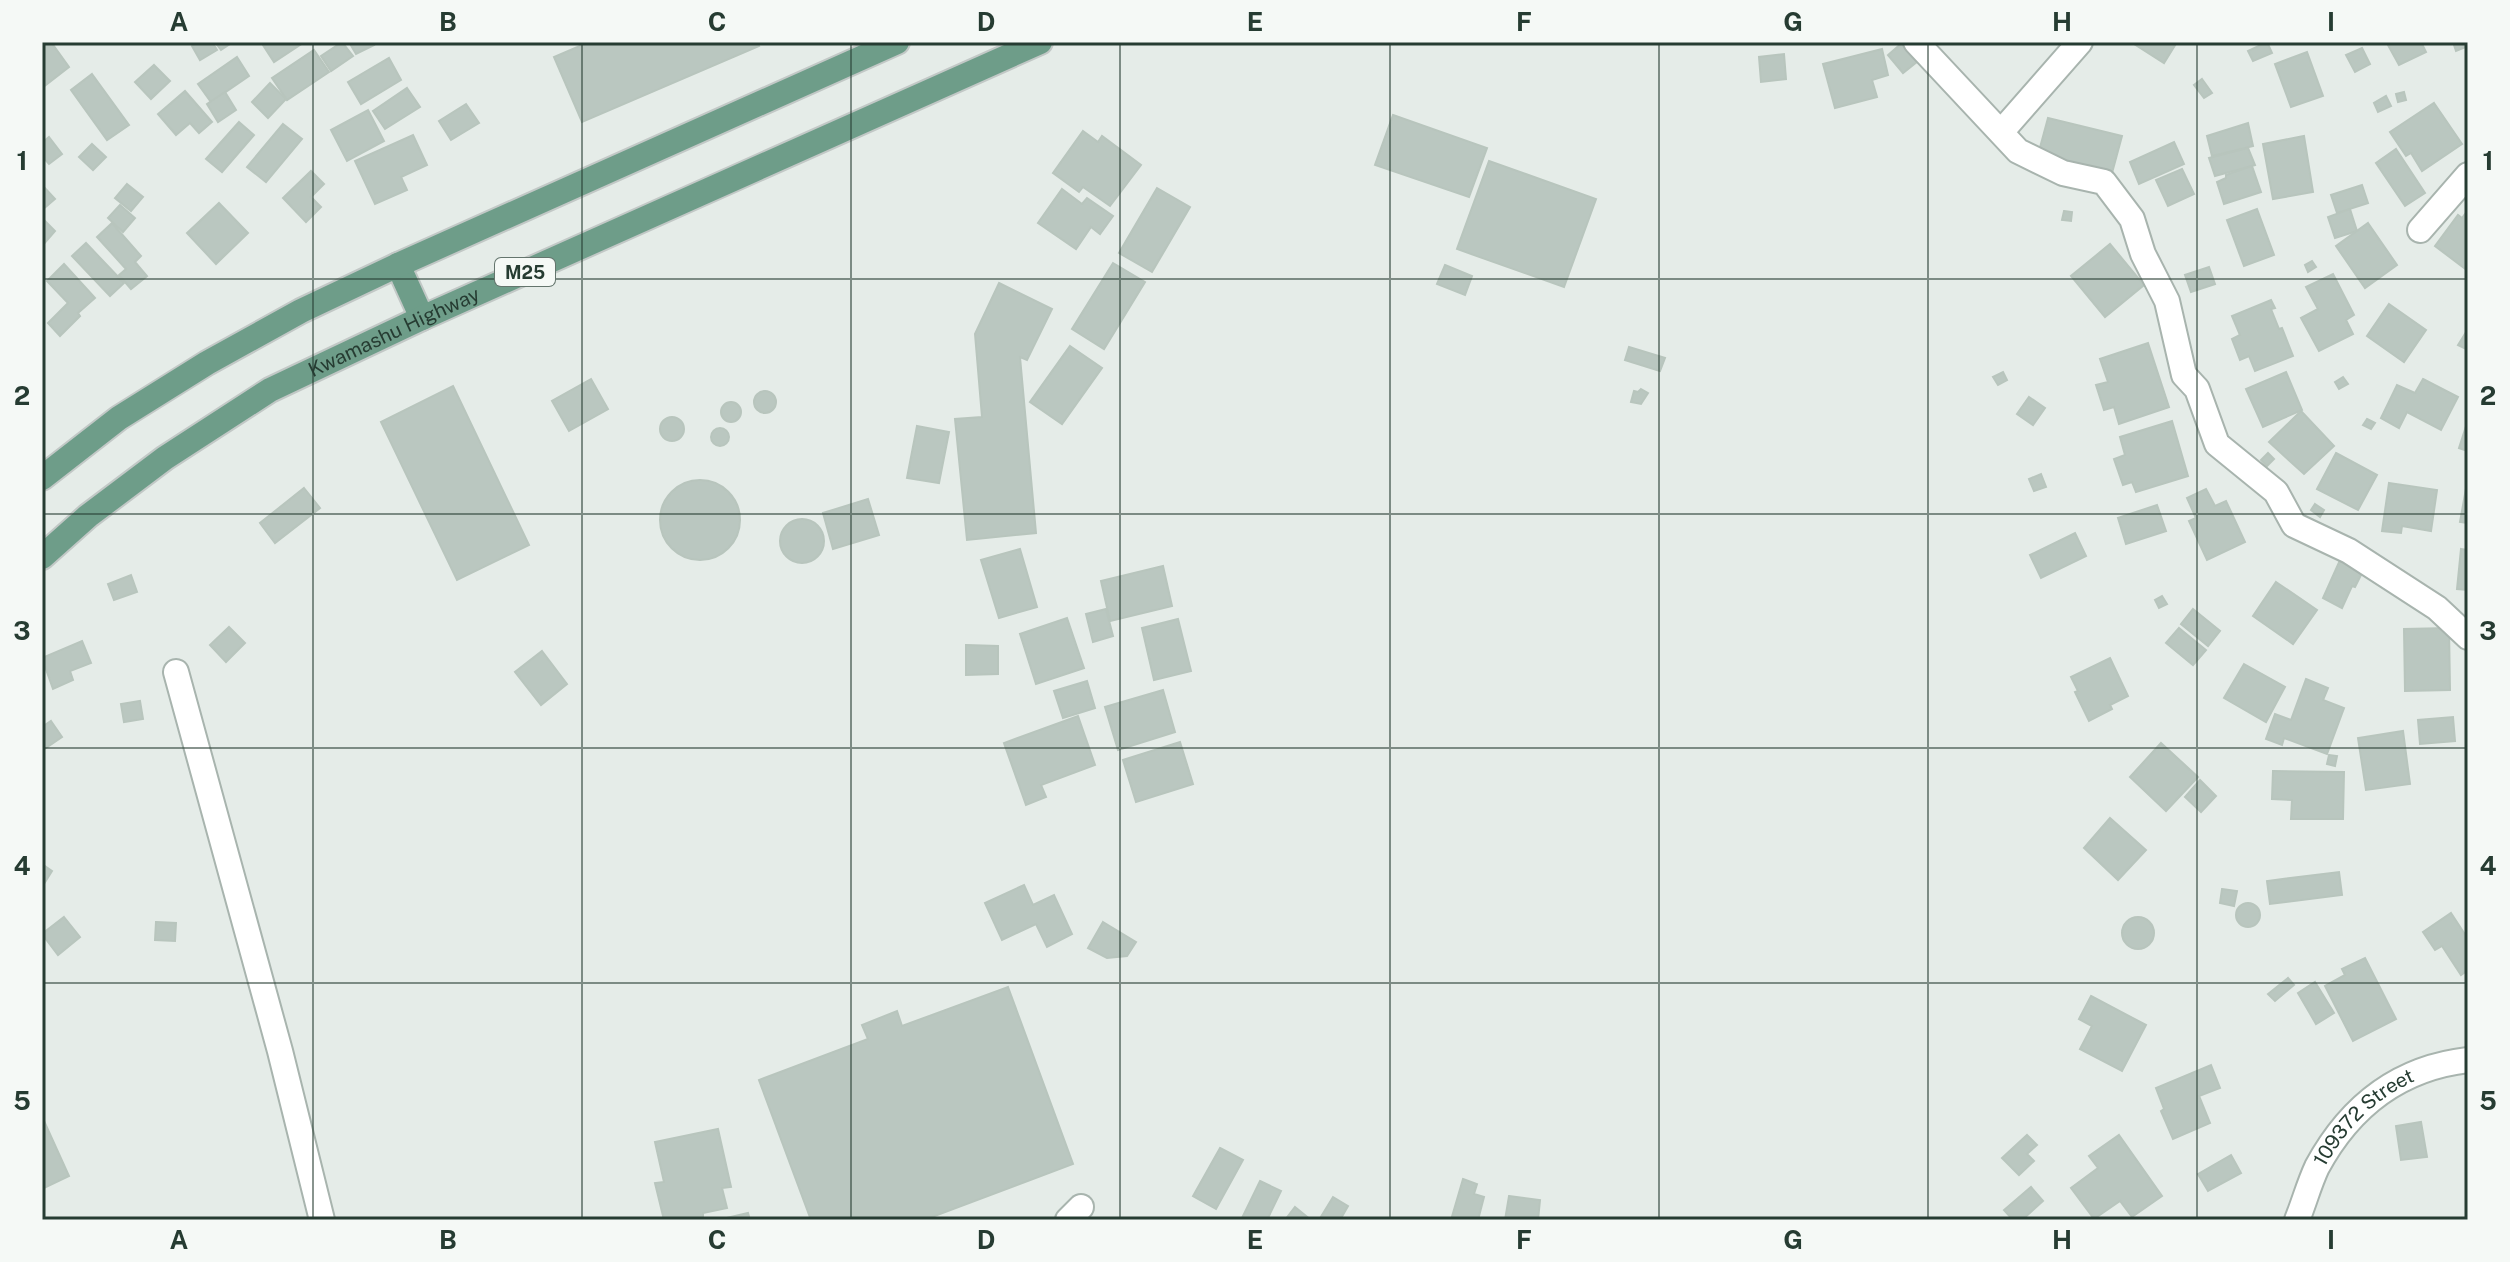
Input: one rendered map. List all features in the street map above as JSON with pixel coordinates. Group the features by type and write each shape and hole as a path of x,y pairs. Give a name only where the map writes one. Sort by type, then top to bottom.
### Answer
{"main road":[{"path":"42,478 119,418 207,363 301,311 897,42"},
{"name":"Kwamashu Highway","path":"42,557 88,516 165,458 270,390 422,318 1040,42"},
{"path":"398,265 422,318"}],"street":[{"path":"1916,42 2018,151 2063,173 2104,182 2132,219 2143,254 2167,301 2184,375 2197,389 2217,444 2276,492 2294,525 2349,551 2437,608 2468,637"},
{"path":"2002,131 2080,42"},
{"path":"2420,230 2468,175"},
{"path":"176,672 280,1051 322,1220"},
{"name":"109372 Street","path":"2297,1220 2317,1168 2350,1118 2392,1083 2427,1067 2468,1060"}],"building":[{"path":"51,42 69,67 42,88 42,44"},
{"path":"198,42 212,42 217,50 200,60 192,46"},
{"path":"215,42 233,42 221,50"},
{"path":"261,42 303,42 303,43 274,62"},
{"path":"342,42 353,56 331,71 321,56"},
{"path":"349,42 372,42 374,45 356,54"},
{"path":"589,42 757,42 759,46 582,122 554,57"},
{"path":"1903,42 1918,61 1903,73 1888,55"},
{"path":"2131,42 2177,42 2164,63"},
{"path":"2267,42 2272,53 2253,61 2248,51"},
{"path":"2390,42 2421,42 2426,52 2399,65 2388,45"},
{"path":"2453,42 2468,42 2468,46 2456,51"},
{"path":"2362,48 2370,64 2355,72 2346,55"},
{"path":"1882,49 1888,75 1872,80 1877,97 1835,108 1823,64"},
{"path":"314,50 329,72 287,100 272,78"},
{"path":"2307,52 2323,96 2291,107 2275,64"},
{"path":"1784,54 1786,79 1761,82 1759,57"},
{"path":"237,57 249,76 211,102 198,84"},
{"path":"389,58 401,80 361,104 348,82"},
{"path":"154,65 170,81 151,99 135,82"},
{"path":"92,74 129,125 107,140 71,90"},
{"path":"2202,79 2212,93 2204,98 2194,85"},
{"path":"270,83 286,99 268,118 252,102"},
{"path":"407,88 420,107 385,129 373,111"},
{"path":"185,91 212,122 199,133 190,123 176,135 158,114"},
{"path":"225,92 236,110 218,122 207,104"},
{"path":"2404,92 2406,100 2398,102 2396,94"},
{"path":"2386,96 2391,106 2378,112 2374,103"},
{"path":"2434,103 2462,144 2422,171 2411,153 2406,156 2390,132"},
{"path":"466,104 479,123 451,140 439,121"},
{"path":"368,110 384,141 347,161 331,130"},
{"path":"1393,115 1487,148 1469,197 1375,165"},
{"path":"2048,118 2122,136 2112,173 2038,155"},
{"path":"239,122 254,135 222,172 206,159"},
{"path":"2248,123 2253,146 2212,156 2207,136"},
{"path":"283,124 302,139 266,182 247,167"},
{"path":"1083,131 1098,142 1102,136 1141,165 1110,206 1083,187 1079,192 1053,173"},
{"path":"413,135 427,165 401,177 407,190 375,204 355,161"},
{"path":"2304,136 2313,192 2273,199 2263,144"},
{"path":"49,137 62,154 49,164 42,156 42,143"},
{"path":"2174,142 2184,164 2139,184 2130,162"},
{"path":"92,144 106,157 93,170 79,157"},
{"path":"2248,148 2255,165 2215,176 2209,158"},
{"path":"2396,149 2425,193 2405,206 2376,163"},
{"path":"1489,161 1596,199 1564,287 1457,249"},
{"path":"2252,166 2261,192 2224,204 2217,182 2226,175"},
{"path":"2182,169 2194,194 2168,206 2156,180"},
{"path":"311,171 324,184 311,197 321,207 306,222 283,198"},
{"path":"127,184 143,197 131,211 115,198"},
{"path":"42,185 55,199 42,210"},
{"path":"2362,185 2368,203 2337,213 2331,195"},
{"path":"1157,188 1190,207 1152,272 1119,253"},
{"path":"1062,189 1082,204 1087,198 1113,216 1100,234 1091,227 1076,249 1038,223"},
{"path":"219,203 248,233 216,264 187,233"},
{"path":"120,205 135,218 123,232 108,218"},
{"path":"2257,209 2274,255 2244,266 2227,220"},
{"path":"2350,209 2357,231 2335,238 2328,217"},
{"path":"2468,210 2468,271 2435,246 2458,215 2462,218"},
{"path":"2064,211 2072,212 2071,221 2062,220"},
{"path":"44,220 55,231 42,246 42,222"},
{"path":"112,223 141,256 135,262 147,276 131,289 119,275 126,269 97,237"},
{"path":"2368,223 2397,265 2365,288 2336,246"},
{"path":"86,243 124,283 110,296 72,256"},
{"path":"2110,244 2144,285 2105,317 2071,276"},
{"path":"2312,261 2316,267 2308,272 2305,265"},
{"path":"1113,263 1145,282 1104,349 1072,329"},
{"path":"64,264 95,298 60,336 48,323 68,303 47,281"},
{"path":"1445,265 1472,276 1465,295 1437,284"},
{"path":"2209,267 2215,284 2191,292 2185,275"},
{"path":"2333,274 2354,315 2346,320 2353,334 2319,351 2301,318 2318,309 2306,287"},
{"path":"999,283 1052,309 1027,360 1020,357 1036,533 967,540 955,419 982,417 975,334"},
{"path":"2271,300 2275,308 2271,309 2293,356 2255,371 2249,356 2240,360 2232,339 2240,335 2232,316"},
{"path":"2389,304 2426,330 2404,362 2367,336"},
{"path":"2468,329 2468,350 2458,345"},
{"path":"2148,343 2169,407 2119,424 2114,407 2104,410 2096,385 2108,382 2100,359"},
{"path":"1070,346 1102,368 1062,424 1030,402"},
{"path":"1629,347 1665,358 1660,371 1625,360"},
{"path":"2003,372 2007,380 1998,385 1993,377"},
{"path":"2286,372 2302,410 2263,427 2246,389"},
{"path":"2343,377 2348,384 2339,389 2335,382"},
{"path":"591,379 608,409 569,431 552,401"},
{"path":"2423,379 2458,397 2441,430 2407,412 2399,428 2381,418 2397,385 2415,393"},
{"path":"453,386 529,545 457,580 381,422"},
{"path":"1641,389 1648,393 1641,404 1631,402 1634,391"},
{"path":"765,391 773,394 776,402 773,410 765,413 757,410 754,402 757,394"},
{"path":"2029,397 2045,408 2033,425 2017,414"},
{"path":"731,402 738,405 741,412 738,419 731,422 724,419 721,412 724,405"},
{"path":"2301,411 2334,446 2304,474 2269,442"},
{"path":"672,417 680,421 684,429 680,437 672,441 664,437 660,429 664,421"},
{"path":"2367,419 2375,423 2371,429 2363,425"},
{"path":"2468,420 2468,451 2459,448"},
{"path":"2172,421 2188,476 2136,492 2132,482 2123,485 2114,459 2125,455 2120,437"},
{"path":"917,426 949,432 939,483 907,478"},
{"path":"716,428 724,428 729,437 727,444 716,446 711,441 711,433"},
{"path":"2268,453 2274,459 2267,466 2261,460"},
{"path":"2336,453 2377,475 2358,510 2317,489"},
{"path":"2041,474 2046,487 2034,491 2029,479"},
{"path":"700,480 715,483 728,492 737,505 740,520 737,535 728,548 715,557 700,560 685,557 672,548 663,535 660,520 663,505 672,492 685,483"},
{"path":"2389,483 2437,490 2431,531 2402,526 2401,533 2382,531"},
{"path":"2468,483 2468,523 2460,522"},
{"path":"304,488 320,508 275,543 260,523"},
{"path":"2206,489 2215,506 2226,501 2245,542 2207,560 2189,521 2196,518 2187,498"},
{"path":"868,499 879,535 833,549 823,513"},
{"path":"2315,504 2324,510 2320,517 2311,510"},
{"path":"2157,505 2166,531 2126,544 2118,518"},
{"path":"802,519 818,525 824,541 818,557 802,563 786,557 780,541 786,525"},
{"path":"2075,533 2086,556 2041,578 2030,555"},
{"path":"1020,549 1037,607 999,618 981,560"},
{"path":"2461,549 2468,550 2468,590 2457,589"},
{"path":"2340,560 2363,571 2342,608 2323,598"},
{"path":"1163,566 1172,606 1110,621 1101,581"},
{"path":"131,575 137,592 114,600 108,584"},
{"path":"2276,582 2317,610 2293,644 2253,616"},
{"path":"2162,596 2167,604 2159,608 2155,600"},
{"path":"1106,609 1113,636 1093,642 1086,614"},
{"path":"2193,609 2220,631 2208,646 2181,624"},
{"path":"1067,618 1084,668 1036,684 1020,634"},
{"path":"1178,619 1191,671 1154,680 1142,628"},
{"path":"229,627 245,643 226,662 210,645"},
{"path":"2179,628 2206,650 2193,665 2166,643"},
{"path":"2449,628 2450,690 2405,691 2404,629"},
{"path":"82,641 91,663 70,671 73,680 53,689 42,658"},
{"path":"966,645 998,646 998,674 966,675"},
{"path":"542,651 567,684 541,705 515,672"},
{"path":"2110,658 2128,696 2089,721 2071,677"},
{"path":"2244,664 2285,687 2266,722 2224,698"},
{"path":"2306,679 2328,688 2323,700 2344,708 2327,754 2284,738 2282,745 2266,739 2275,714 2291,720"},
{"path":"1087,681 1095,708 1063,718 1054,691"},
{"path":"1163,690 1175,732 1118,750 1105,707"},
{"path":"140,701 143,719 124,722 121,704"},
{"path":"1078,716 1095,765 1041,785 1046,797 1026,805 1004,743"},
{"path":"2453,717 2455,741 2420,744 2418,720"},
{"path":"51,721 62,737 43,750 42,727"},
{"path":"2403,731 2410,784 2366,790 2358,738"},
{"path":"1180,742 1193,784 1136,802 1123,760"},
{"path":"2161,743 2198,777 2166,811 2130,777"},
{"path":"2329,755 2337,756 2335,766 2327,764"},
{"path":"2273,771 2344,772 2343,819 2291,819 2292,800 2272,799"},
{"path":"2200,780 2216,796 2201,812 2185,797"},
{"path":"2110,818 2146,850 2118,880 2084,848"},
{"path":"42,864 52,871 42,887"},
{"path":"2339,872 2342,895 2270,904 2267,881"},
{"path":"1024,885 1033,905 1054,895 1072,934 1047,947 1036,924 1002,940 985,903"},
{"path":"2222,889 2237,891 2234,906 2220,903"},
{"path":"2248,903 2257,906 2260,915 2257,924 2248,927 2239,924 2236,915 2239,906"},
{"path":"2451,913 2468,939 2468,970 2461,975 2442,946 2435,950 2423,932"},
{"path":"64,917 80,937 58,955 42,934"},
{"path":"2138,917 2149,922 2154,933 2149,944 2138,949 2127,944 2122,933 2127,922"},
{"path":"156,922 176,923 175,941 155,940"},
{"path":"1103,922 1136,942 1127,956 1107,958 1088,948"},
{"path":"2365,958 2396,1019 2353,1041 2325,986 2345,975 2342,969"},
{"path":"2288,978 2294,985 2275,1001 2268,994"},
{"path":"2315,982 2334,1013 2316,1024 2298,993"},
{"path":"1008,987 1073,1164 924,1220 811,1220 759,1080 868,1039 862,1025 897,1011 902,1026"},
{"path":"2091,996 2146,1025 2122,1071 2080,1049 2092,1026 2079,1019"},
{"path":"2211,1065 2220,1088 2199,1096 2210,1123 2173,1139 2161,1111 2164,1109 2156,1088"},
{"path":"42,1122 69,1176 42,1189"},
{"path":"2421,1122 2427,1157 2401,1160 2396,1126"},
{"path":"718,1129 731,1187 722,1188 727,1208 703,1213 703,1220 664,1220 655,1183 664,1182 655,1142"},
{"path":"2027,1135 2037,1145 2027,1154 2034,1161 2019,1175 2002,1158"},
{"path":"2119,1135 2162,1196 2132,1217 2120,1201 2094,1219 2071,1188 2098,1168 2089,1156"},
{"path":"1220,1148 1243,1160 1216,1209 1193,1196"},
{"path":"2231,1155 2241,1173 2208,1191 2198,1174"},
{"path":"1463,1179 1477,1184 1474,1194 1484,1197 1478,1220 1451,1220"},
{"path":"1260,1181 1281,1191 1267,1220 1246,1220 1242,1218"},
{"path":"2031,1187 2043,1201 2022,1220 2013,1220 2004,1210"},
{"path":"1509,1196 1540,1200 1538,1220 1505,1220"},
{"path":"1333,1197 1348,1206 1340,1220 1319,1220"},
{"path":"1295,1207 1311,1220 1285,1220"},
{"path":"748,1213 750,1220 718,1220"}]}
